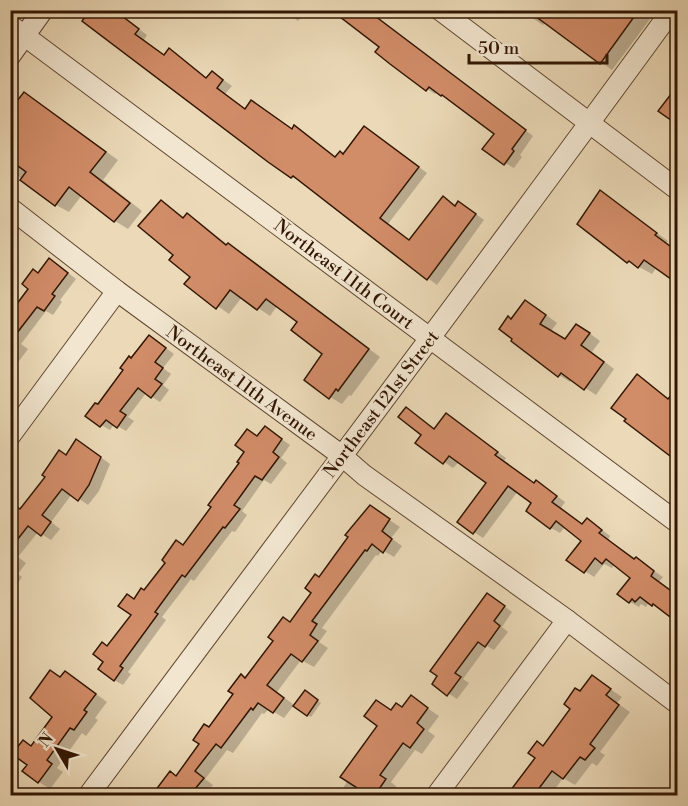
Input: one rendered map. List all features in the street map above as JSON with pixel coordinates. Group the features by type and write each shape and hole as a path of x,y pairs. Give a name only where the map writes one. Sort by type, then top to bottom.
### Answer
{"street":[{"path":"10,56 18,31 43,10"},
{"path":"440,10 678,190"},
{"name":"Northeast 121st Street","path":"88,795 431,338 672,10"},
{"name":"Northeast 11th Court","path":"18,31 678,523"},
{"name":"Northeast 11th Avenue","path":"10,208 117,291 341,456 364,476 567,620 678,704"},
{"path":"10,436 117,291"},
{"path":"436,795 567,620"}],"building":[{"path":"90,10 114,10 139,29 135,34 164,55 169,48 206,78 212,71 223,80 217,88 245,109 251,100 292,129 294,125 335,157 340,151 343,154 364,126 419,167 380,218 409,240 443,196 455,206 458,201 476,214 427,280 293,176 291,178 268,162 82,21"},
{"path":"331,10 367,10 526,130 504,165 482,149 494,134 442,95 429,87 426,91 390,64 375,52 379,47"},
{"path":"527,10 639,10 600,64"},
{"path":"678,85 678,125 658,111"},
{"path":"24,92 106,152 90,172 130,203 114,222 69,187 55,206 20,180 26,172 10,160 10,110"},
{"path":"600,190 657,233 655,235 678,252 678,284 644,260 638,268 629,261 627,263 577,224"},
{"path":"161,200 183,218 187,213 226,245 228,243 369,349 338,391 336,389 329,399 304,380 322,354 291,330 297,322 266,299 257,310 230,290 216,309 184,284 190,277 169,260 173,255 138,226"},
{"path":"49,258 68,273 52,294 55,296 44,311 37,307 10,342 10,313 28,289 22,284 33,269 38,273"},
{"path":"525,300 546,315 540,324 565,339 576,324 590,333 581,345 604,362 584,390 561,373 558,377 499,329 508,316 511,319"},
{"path":"149,335 166,348 155,362 163,368 155,379 162,384 151,398 138,388 120,411 126,415 117,428 106,420 100,427 85,416 95,403 98,404 123,370 120,368"},
{"path":"637,374 668,399 678,387 678,462 624,421 626,419 611,408"},
{"path":"406,407 434,429 446,413 498,452 495,455 534,483 536,480 557,496 552,502 582,524 587,518 602,530 599,533 654,571 651,576 678,596 678,623 640,597 635,602 632,599 629,603 617,594 630,578 606,559 602,564 595,558 584,573 566,560 581,541 556,521 550,529 526,511 531,503 508,486 473,534 457,522 486,483 449,456 443,464 415,443 421,435 398,417"},
{"path":"265,426 282,439 273,452 279,457 262,480 255,476 234,505 240,509 225,528 223,527 185,577 182,575 155,612 158,614 120,666 123,668 114,681 98,669 103,662 93,654 102,642 107,646 131,615 118,606 127,594 134,599 141,588 144,590 165,563 162,560 176,540 183,545 211,507 208,505 239,463 237,462 244,452 235,445 247,429 257,436"},
{"path":"76,439 101,457 89,485 78,501 62,489 42,515 51,522 41,536 28,526 10,549 10,514 16,506 20,509 45,477 42,475 59,450 66,455"},
{"path":"370,505 390,519 382,531 392,539 383,553 372,544 367,551 365,550 312,621 317,624 310,635 318,641 302,662 291,654 267,685 284,698 273,713 258,703 253,710 251,708 221,748 216,744 195,771 204,778 190,795 152,795 170,771 176,776 199,744 193,740 204,724 209,727 233,694 228,691 241,674 245,678 273,641 268,637 283,617 290,622 311,593 305,588 315,574 319,577 348,537 345,535"},
{"path":"487,593 505,606 494,621 500,626 485,647 478,642 455,673 461,677 447,696 432,684 437,676 430,671"},
{"path":"50,670 60,677 65,671 96,694 84,710 87,712 74,730 70,728 47,760 52,764 38,783 22,771 27,765 12,754 23,740 31,746 52,717 30,698"},
{"path":"592,675 611,689 606,695 619,705 590,744 595,748 585,760 580,757 563,779 552,771 534,795 507,795 535,758 528,753 537,741 543,746 570,709 564,704 575,688 580,691"},
{"path":"305,690 318,700 307,716 293,706"},
{"path":"411,695 428,708 417,723 424,729 410,748 403,743 380,775 386,779 375,795 368,795 340,777 377,726 364,716 376,700 391,710 396,703 402,707"}]}
